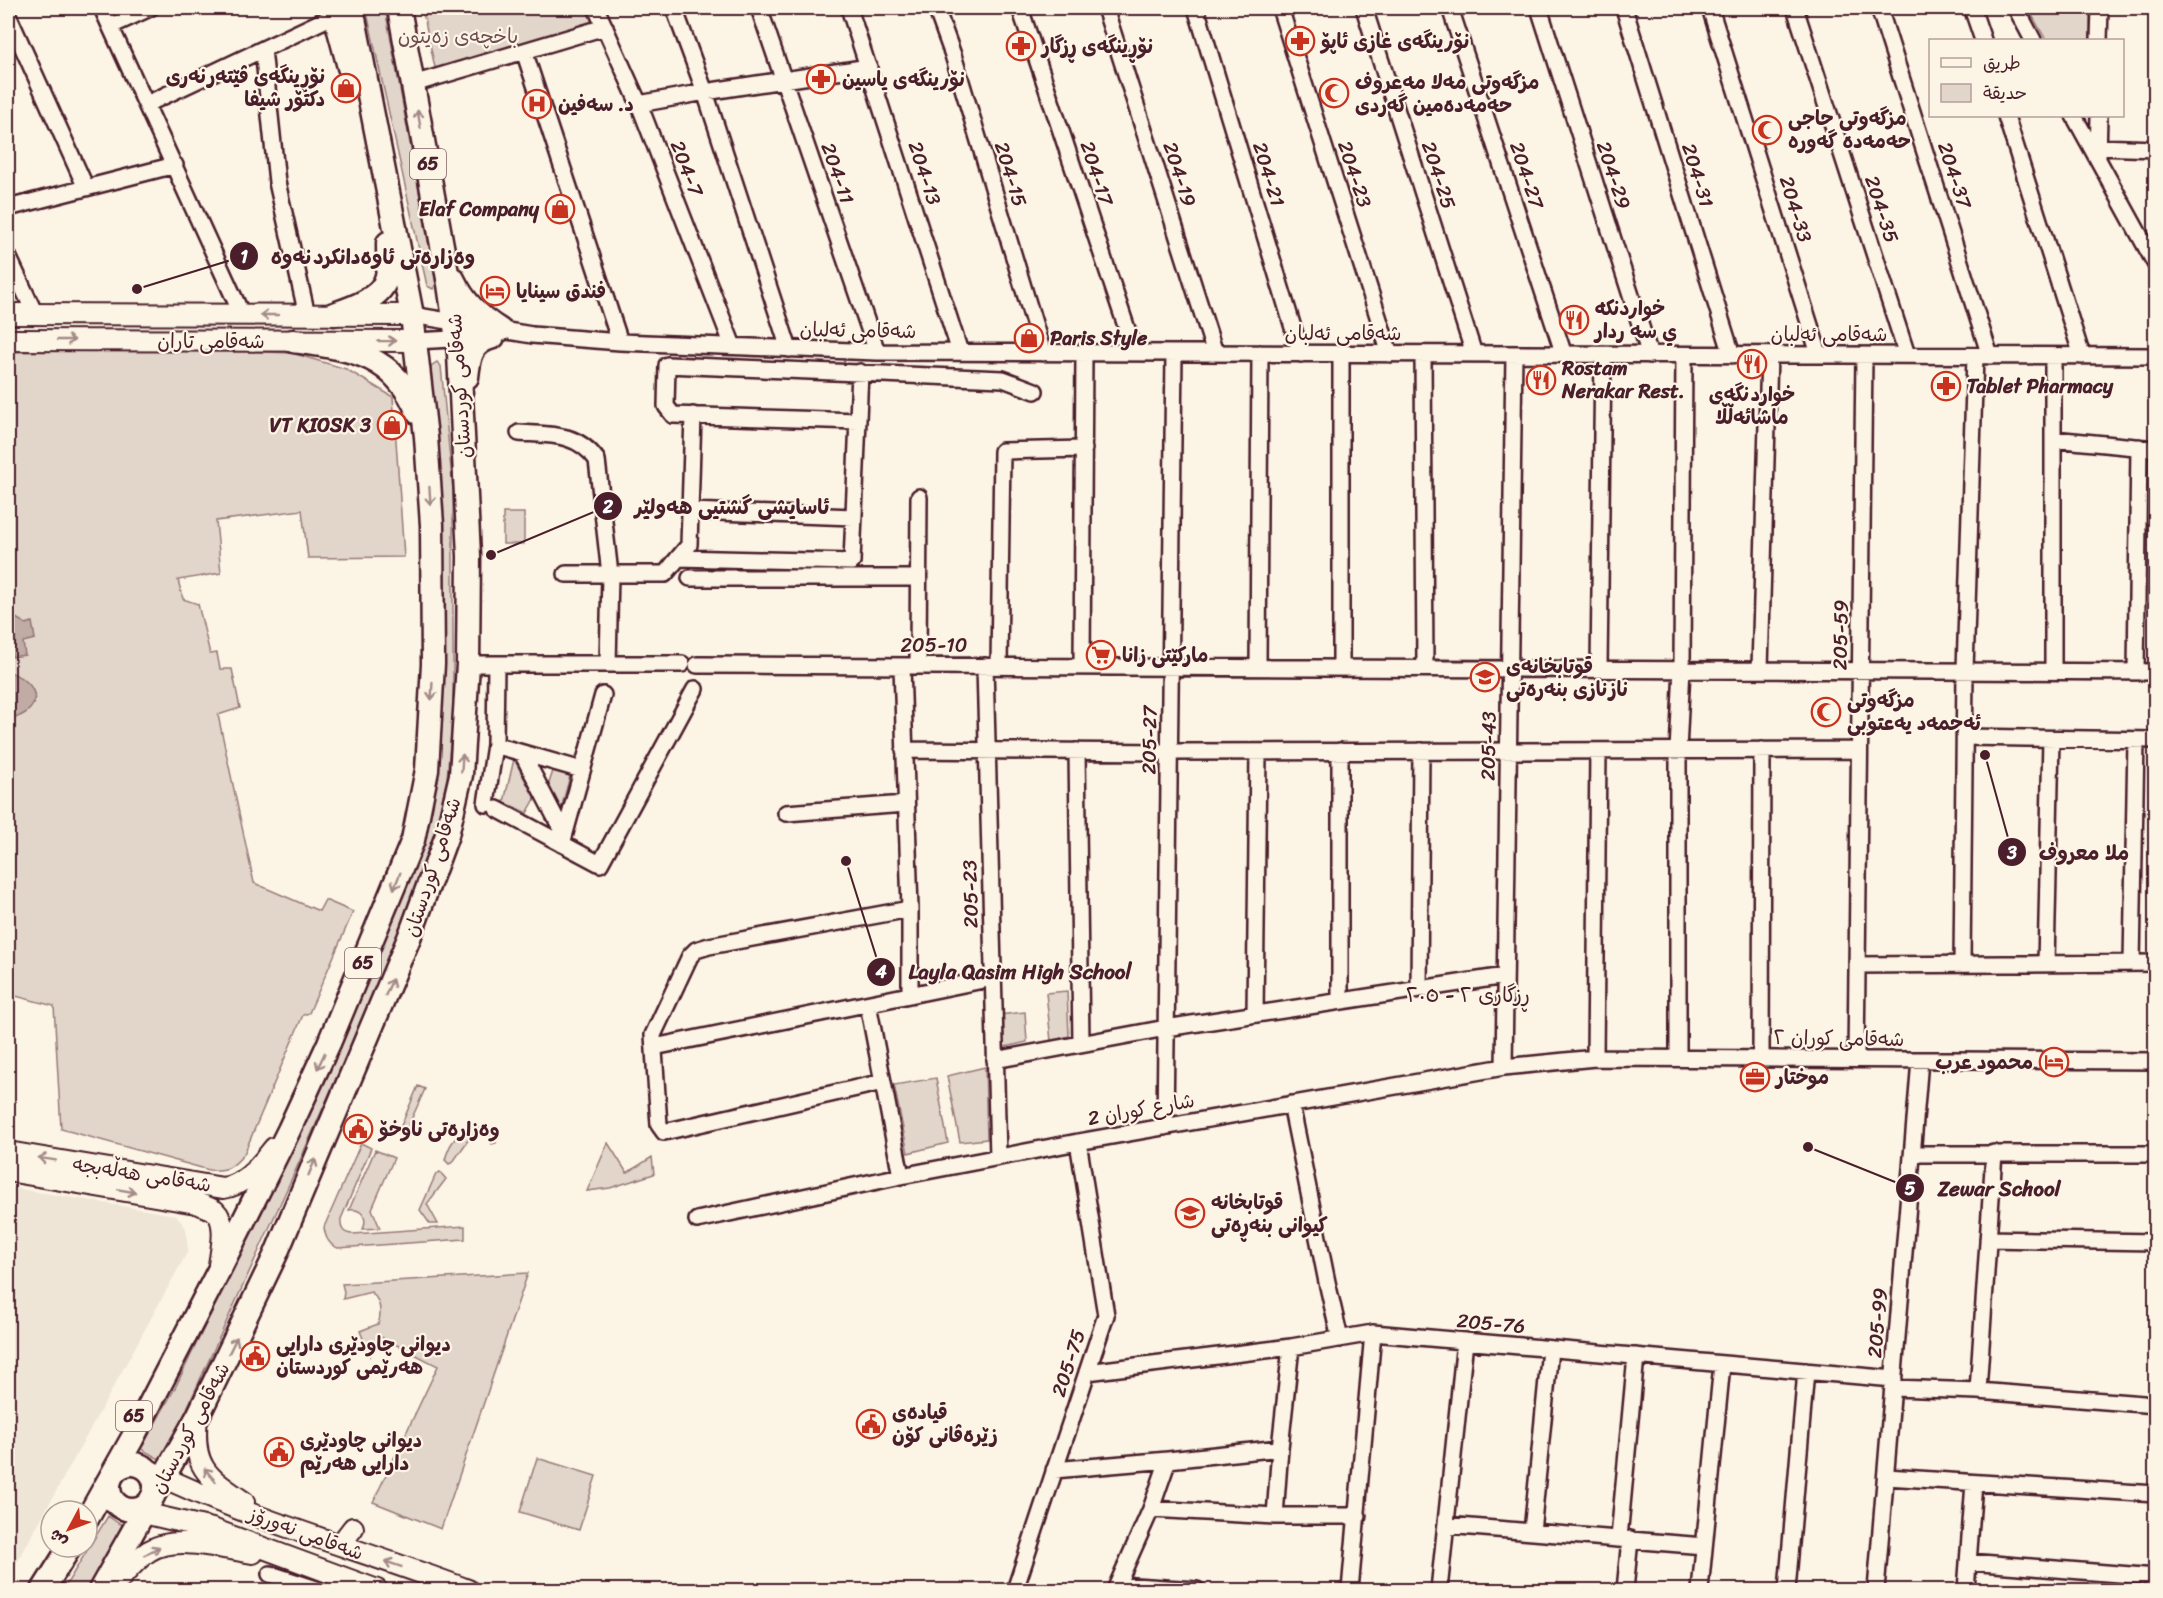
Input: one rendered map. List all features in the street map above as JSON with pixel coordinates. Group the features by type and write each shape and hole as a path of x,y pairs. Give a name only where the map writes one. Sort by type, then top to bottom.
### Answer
{"highway":[{"name":"شەقامی کوردستان","path":"155,1473 198,1416 276,1254 409,938 447,835 461,775 468,664 469,556 457,329 399,8"},
{"name":"شەقامی کوردستان","path":"98,1499 192,1323 290,1130 329,1043 413,840 427,770 433,653 432,525 426,437 412,315 372,118 350,69 340,10"},
{"path":"334,314 360,304 384,285 387,277 389,202"},
{"path":"442,245 447,265 466,302 496,334 477,345 470,353 463,411"},
{"path":"293,341 353,351 384,366 399,379 410,394 426,437"},
{"name":"شەقامی کوردستان","path":"88,1499 171,1348 192,1323"},
{"path":"130,1464 155,1473 154,1482 144,1507 120,1508 111,1497 109,1489 112,1475 117,1469 130,1464"},
{"name":"شەقامی کوردستان","path":"100,1590 144,1507"},
{"path":"37,1590 54,1559"},
{"path":"43,1590 62,1559"}],"main road":[{"name":"شەقامی تاران","path":"8,314 412,315"},
{"path":"124,314 125,340"},
{"name":"شەقامی تاران","path":"8,340 415,341"},
{"name":"شەقامی هەڵەبجە","path":"8,1171 72,1172 230,1187 241,1182 257,1169 290,1130"},
{"name":"شەقامی هەڵەبجە","path":"8,1152 72,1172 196,1203 215,1212 223,1230 218,1272"},
{"path":"198,1416 196,1448 205,1470 217,1483 274,1522"},
{"name":"شەقامی نەورۆز","path":"155,1473 274,1522 468,1590"},
{"name":"شەقامی نەورۆز","path":"144,1507 212,1529 377,1590"},
{"path":"340,1545 353,1528"},
{"path":"110,1590 140,1558 161,1545 198,1544 291,1560"},
{"path":"323,1570 343,1590"}],"street":[{"path":"102,8 242,315"},
{"path":"111,26 150,8"},
{"name":"204-7","path":"596,8 639,104 733,346"},
{"path":"674,8 705,92 789,349"},
{"name":"204-11","path":"759,8 877,352"},
{"name":"204-13","path":"849,8 960,352"},
{"name":"204-15","path":"936,8 953,55 1043,353"},
{"name":"204-17","path":"1020,8 1135,353"},
{"name":"204-19","path":"1105,8 1215,353"},
{"name":"204-21","path":"1196,8 1301,354"},
{"name":"204-23","path":"1280,8 1390,354"},
{"name":"204-25","path":"1364,8 1474,354"},
{"name":"204-27","path":"1450,8 1564,355"},
{"name":"204-29","path":"1539,8 1650,355"},
{"name":"204-31","path":"1624,8 1732,355"},
{"name":"204-33","path":"1710,8 1820,354"},
{"name":"204-35","path":"1795,8 1907,356"},
{"name":"204-37","path":"1880,8 1982,356 1965,670 1962,964"},
{"path":"1972,8 1983,39"},
{"path":"2016,8 2032,39"},
{"path":"2099,39 2100,8"},
{"path":"147,104 340,10"},
{"path":"8,16 86,188"},
{"path":"413,84 605,27"},
{"path":"263,49 277,182 307,315"},
{"path":"525,51 620,342"},
{"path":"639,104 869,68"},
{"path":"2006,117 2082,356"},
{"path":"2075,117 2149,240 2156,265"},
{"path":"2098,117 2098,154"},
{"path":"2098,154 2156,149"},
{"path":"8,208 175,165"},
{"path":"8,256 34,314"},
{"name":"شەقامی ئەلبان","path":"412,315 457,329 496,334 620,342 877,352 2156,356"},
{"name":"شەقامی ئەلبان","path":"415,341 457,329"},
{"path":"1082,666 1084,353"},
{"name":"205-27","path":"1165,1127 1174,353"},
{"path":"1258,667 1260,353"},
{"path":"1341,354 1341,667"},
{"path":"1423,354 1425,667"},
{"name":"205-43","path":"1504,1067 1514,354"},
{"path":"1599,668 1603,355"},
{"path":"1678,1057 1678,751 1682,668 1684,355"},
{"path":"1760,669 1769,355"},
{"name":"205-59","path":"1856,1059 1864,356"},
{"path":"2053,356 2053,671"},
{"path":"858,421 673,415 666,406 667,365 1003,379 1035,391"},
{"path":"678,558 852,562 860,372"},
{"path":"566,574 665,574 689,545 693,415"},
{"path":"519,433 568,437 597,459 610,574 608,664"},
{"path":"2053,439 2156,448"},
{"path":"2136,672 2139,447"},
{"name":"205-23","path":"998,1157 987,750 1002,452 1084,449"},
{"path":"918,666 919,498"},
{"path":"690,511 854,517"},
{"path":"690,578 918,578"},
{"path":"468,664 682,664"},
{"path":"496,664 492,807 563,839 600,864 695,689"},
{"name":"205-10","path":"697,665 2156,672"},
{"path":"902,666 910,909 910,995"},
{"path":"563,839 603,695"},
{"path":"1965,737 2156,740"},
{"path":"2046,964 2050,739"},
{"path":"2132,963 2136,740"},
{"path":"495,745 582,770"},
{"path":"904,750 1169,752 1859,750"},
{"path":"1761,1058 1762,750"},
{"path":"1077,751 1081,1043"},
{"path":"1340,751 1340,1001"},
{"path":"1419,989 1421,751"},
{"path":"1594,1058 1598,751"},
{"path":"1255,1014 1258,752"},
{"path":"522,753 563,839"},
{"path":"786,813 905,804"},
{"path":"883,1082 666,1133 661,1131 659,1125 653,1035 690,956 696,950 910,909"},
{"path":"1857,965 2156,963"},
{"path":"995,1060 1166,1028 1505,976"},
{"path":"654,1047 993,978"},
{"path":"868,1004 901,1176"},
{"name":"شەقامی کوران ٢","path":"1594,1058 2156,1060"},
{"name":"شارع كوران 2","path":"697,1220 901,1176 1078,1142 1504,1067 1594,1058"},
{"name":"205-99","path":"1876,1590 1920,1060"},
{"path":"1291,1104 1340,1339"},
{"name":"205-75","path":"1015,1590 1106,1315 1078,1142"},
{"path":"1978,1391 1994,1153"},
{"path":"1912,1154 2156,1154"},
{"path":"1988,1239 2156,1242"},
{"path":"1350,1590 1374,1334"},
{"name":"205-76","path":"1087,1372 1291,1347 1374,1334 1806,1371 1894,1383 2156,1406"},
{"path":"1439,1590 1465,1341"},
{"path":"1275,1516 1291,1347"},
{"path":"1532,1532 1550,1349"},
{"path":"1625,1590 1624,1539 1636,1356"},
{"path":"1700,1590 1722,1364"},
{"path":"1787,1590 1806,1371"},
{"path":"1054,1470 1168,1461 1280,1448"},
{"path":"1168,1461 1151,1509 1116,1588 1197,1590"},
{"path":"1886,1477 2156,1494"},
{"path":"1966,1590 1974,1483"},
{"path":"1151,1509 1275,1516 1358,1516"},
{"path":"1446,1525 1704,1546"},
{"path":"1969,1562 2156,1577"},
{"path":"270,1574 319,1590"}],"shaded area":[{"path":"16,618 26,624 32,622 35,639 23,642 25,655 12,657 10,646 15,644 14,637 8,634 8,621"},
{"path":"8,670 26,681 34,693 33,705 30,709 14,718 8,718"},
{"path":"8,1187 176,1215 186,1228 188,1251 52,1499 39,1499 39,1523 8,1579"}],"green space":[{"path":"366,8 385,8 436,284 433,289 427,286"},
{"name":"باخچەی زەیتون","path":"422,8 586,8 593,24 436,72"},
{"path":"2028,8 2090,8 2090,39 2045,39"},
{"path":"196,349 292,353 346,369 393,397 404,557 308,558 302,510 216,521 221,573 178,580 183,599 198,604 210,654 217,653 220,669 232,669 240,708 218,715 254,883 319,911 325,900 353,912 309,1013 303,1015 244,1154 229,1168 215,1170 61,1129 54,1006 8,994 8,352"},
{"path":"437,362 441,366 453,490 453,709 447,778 432,846 406,920 163,1461 141,1449 175,1388 284,1162 417,843 437,493 431,366"},
{"path":"503,513 524,513 524,544 503,544"},
{"path":"514,759 535,799 527,813 504,802"},
{"path":"553,771 570,776 561,809 548,786"},
{"path":"1067,991 1069,1036 1051,1041 1046,993"},
{"path":"1025,1012 1027,1042 1000,1048 999,1015"},
{"path":"985,1067 987,1139 960,1142 947,1076"},
{"path":"936,1078 948,1143 908,1153 894,1085"},
{"path":"418,1086 425,1089 404,1136 398,1133"},
{"path":"471,1128 488,1131 497,1138 496,1143 492,1144 489,1140 490,1136 486,1134 471,1136 453,1162 449,1164 445,1160 451,1144 461,1133"},
{"path":"361,1143 371,1148 341,1219 345,1232 353,1234 465,1226 465,1239 338,1248 332,1245 326,1237 324,1227"},
{"path":"608,1143 627,1173 652,1157 654,1174 610,1188 587,1191"},
{"path":"375,1150 394,1158 372,1209 380,1228 363,1229 365,1221 363,1215 360,1212 349,1210"},
{"path":"440,1172 446,1179 427,1204 438,1224 430,1224 420,1210 436,1174"},
{"path":"528,1273 441,1529 373,1502 438,1366 379,1336 370,1356 360,1331 378,1324 379,1303 371,1292 343,1299 342,1284"},
{"path":"537,1458 596,1476 579,1530 520,1512"},
{"path":"108,1516 118,1523 130,1526 87,1590 63,1590 82,1559 99,1559 99,1531"}],"place":[{"name":"نۆرینگەی غازی ئاپۆ","path":"1300,41"},
{"name":"نۆڕینگەی ڕزگار","path":"1021,46"},
{"name":"نۆرینگەی یاسین","path":"821,79"},
{"name":"نۆڕینگەی ڤێتەرنەری دکتۆر شیفا","path":"346,88"},
{"name":"مزگەوتی مەلا مەعروف حەمەدەمین گەردی","path":"1334,93"},
{"name":"د. سەفین","path":"537,104"},
{"name":"مزگه‌وتی حاجی حه‌مه‌ده‌ گه‌وره","path":"1767,130"},
{"name":"Elaf Company","path":"560,209"},
{"name":"وەزارەتی ئاوەدانکردنەوە","path":"137,289"},
{"name":"فندق سينايا","path":"495,291"},
{"name":"خواردنكه ي سه ردار","path":"1574,320"},
{"name":"Paris Style","path":"1029,338"},
{"name":"خواردنگەی ماشائەڵڵا","path":"1752,364"},
{"name":"Rostam Nerakar Rest.","path":"1541,380"},
{"name":"Tablet Pharmacy","path":"1946,386"},
{"name":"VT KIOSK 3","path":"392,425"},
{"name":"ئاسایشی گشتیی هەولێر","path":"491,555"},
{"name":"مارکێتی زانا","path":"1101,655"},
{"name":"قوتابخانەی نازنازی بنەرەتی","path":"1485,677"},
{"name":"مزگەوتی ئەحمەد یەعتوبی","path":"1826,712"},
{"name":"ملا معروف","path":"1985,755"},
{"name":"Layla Qasim High School","path":"846,861"},
{"name":"محمود عرب","path":"2054,1062"},
{"name":"موختار","path":"1755,1077"},
{"name":"وەزارەتی ناوخۆ","path":"358,1129"},
{"name":"Zewar School","path":"1808,1147"},
{"name":"قوتابخانە کیوانی بنەڕەتی","path":"1190,1213"},
{"name":"دیوانی چاودێری دارایی هەرێمی کوردستان","path":"255,1356"},
{"name":"قیادەی زێرەڤانی کۆن","path":"871,1424"},
{"name":"دیوانی چاودێری دارایی هەرێم","path":"279,1452"}],"district":[{"name":"ڕزگاری ٢ - ٢٠٥","path":"1468,995"}]}
